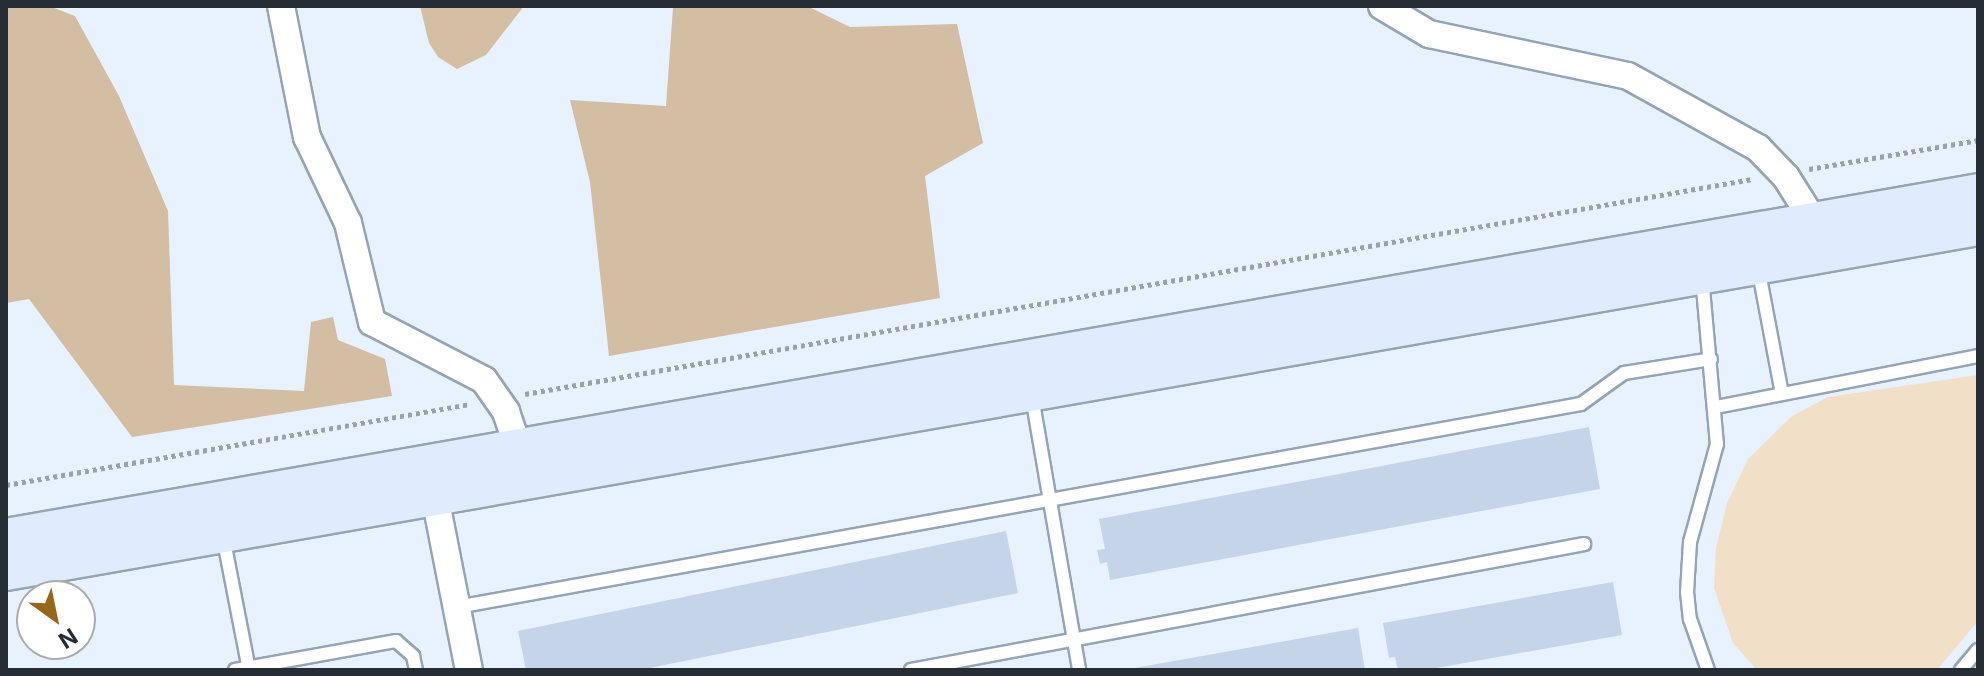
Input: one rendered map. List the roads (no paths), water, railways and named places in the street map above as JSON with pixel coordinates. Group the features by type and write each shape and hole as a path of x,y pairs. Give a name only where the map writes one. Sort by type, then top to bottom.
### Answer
{"main road":[{"path":"6,537 1978,192"},
{"path":"6,572 1978,227"}],"street":[{"path":"281,6 307,137 348,223 372,322 484,380 498,399 518,447"},
{"path":"1382,6 1429,34 1628,76 1744,137 1784,174 1813,220"},
{"path":"435,497 469,670"}],"lane":[{"path":"1758,265 1782,394"},
{"path":"1701,274 1716,407 1714,463 1694,519 1687,564 1690,619 1708,670"},
{"path":"1716,407 1978,356"},
{"path":"457,607 1581,404 1624,373 1711,359"},
{"path":"1031,392 1079,670"},
{"path":"223,534 244,669 396,641 413,656 416,670"},
{"path":"911,670 1584,544"},
{"path":"1961,670 1978,650"}]}
